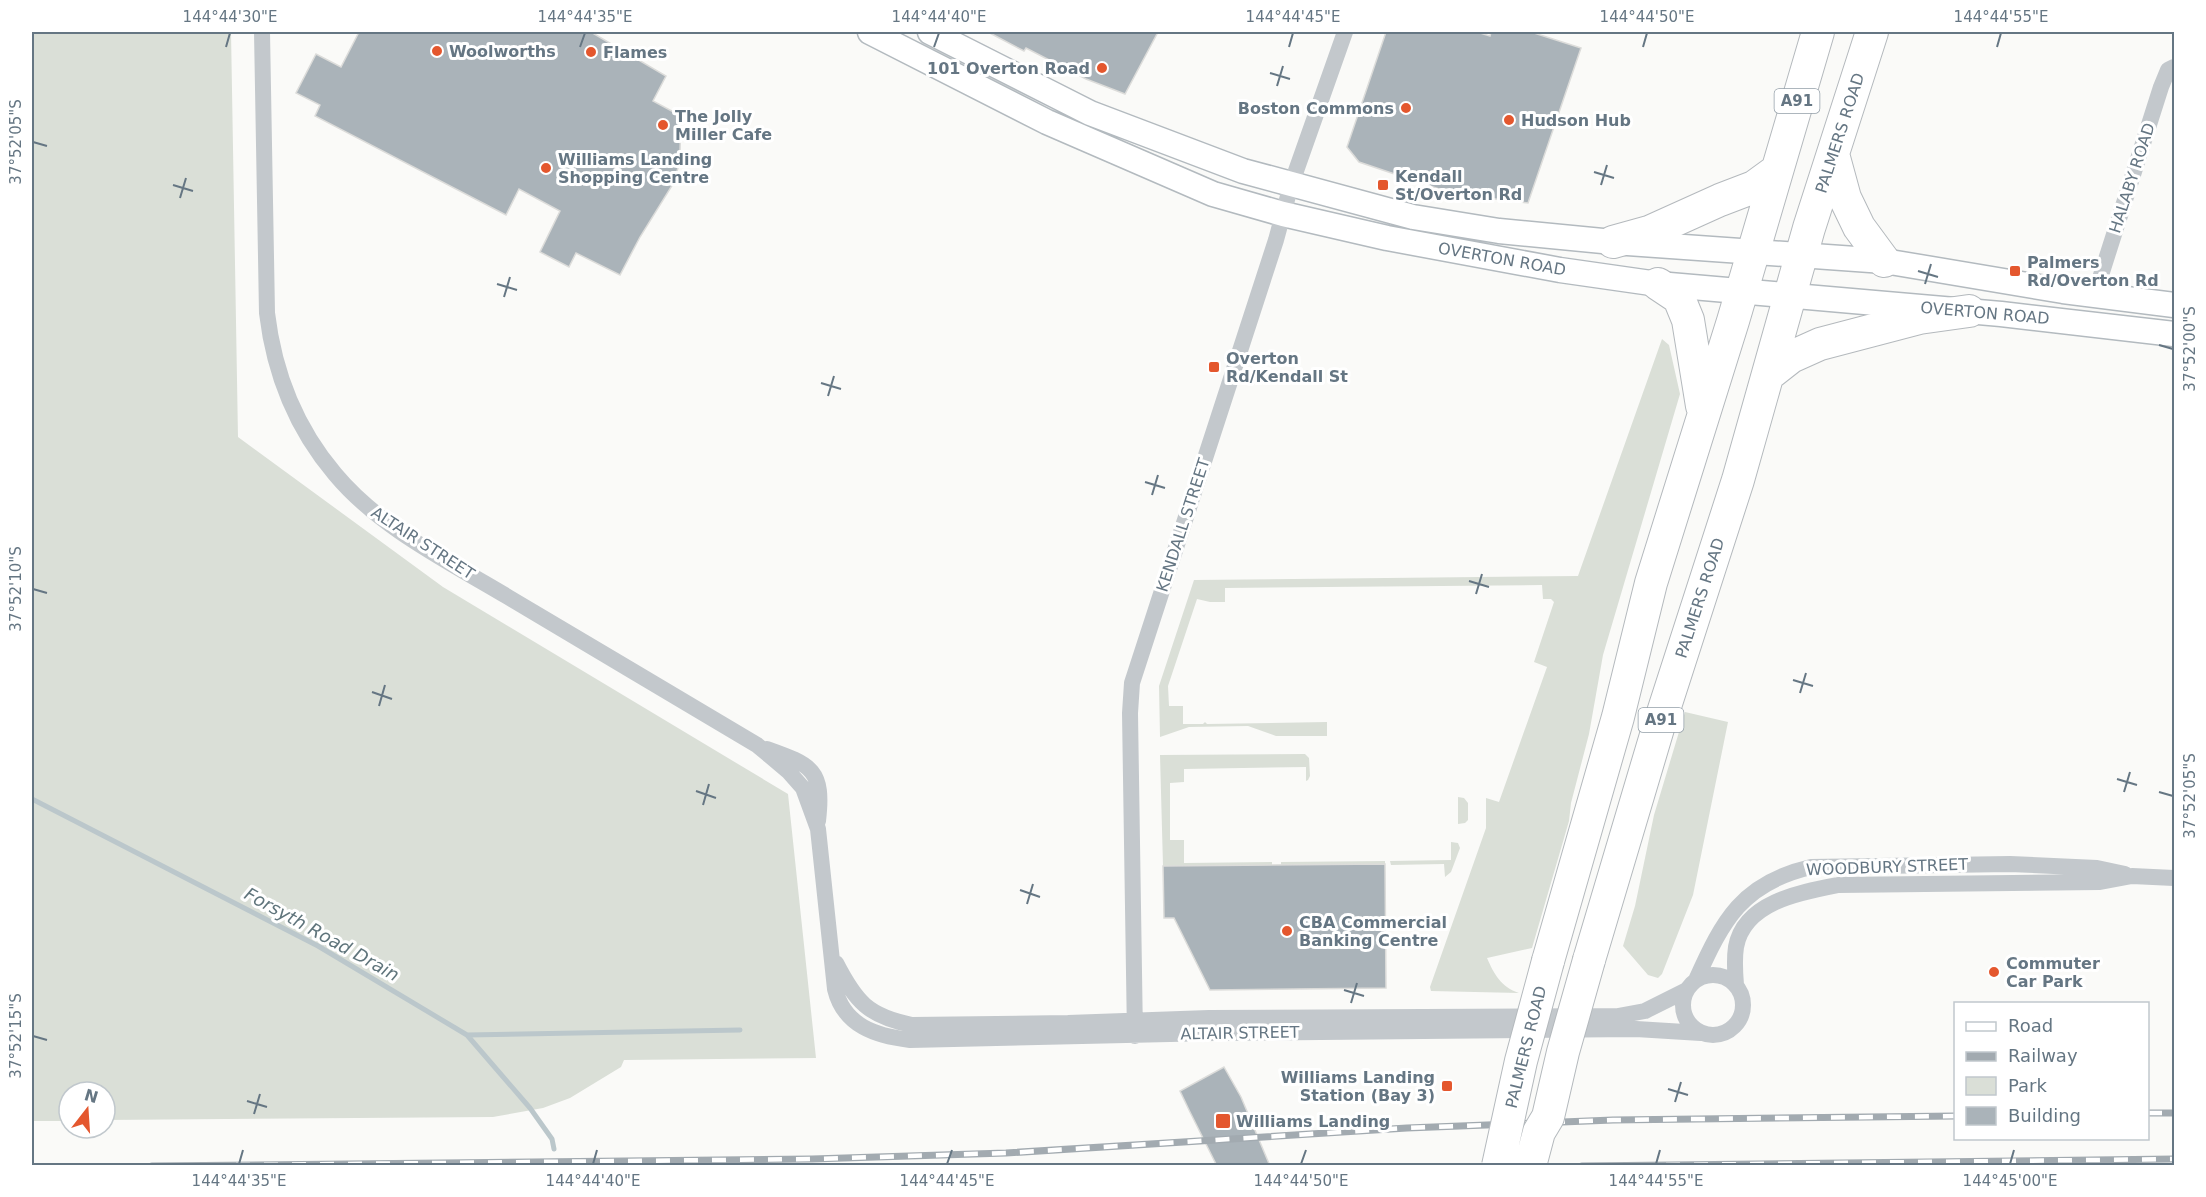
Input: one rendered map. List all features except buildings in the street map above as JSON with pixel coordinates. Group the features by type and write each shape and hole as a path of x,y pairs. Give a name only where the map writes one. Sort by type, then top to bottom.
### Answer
{"highway":[{"name":"PALMERS ROAD","path":"1498,1166 1521,1061 1618,717 1651,583 1742,291 1818,32"},
{"name":"PALMERS ROAD","path":"1530,1166 1539,1132 1548,1117 1563,1052 1589,960 1659,725 1738,480 1802,254 1872,32"},
{"path":"1833,154 1850,207 1859,226 1884,261"},
{"path":"1613,242 1649,232 1720,200 1754,188 1776,171"},
{"path":"1658,284 1679,298 1688,320 1703,412"},
{"path":"1768,375 1791,357 1820,344 1920,318 1969,311"},
{"path":"1548,1117 1551,1146 1550,1166"}],"street":[{"name":"ALTAIR STREET","path":"262,32 265,270 269,333 280,376 292,407 314,446 350,491 395,528 757,746 788,771 803,788 818,830 835,989 840,1005 855,1022 885,1037 910,1040 1135,1028 1636,1029 1701,1033"},
{"name":"OVERTON ROAD","path":"870,32 1047,122 1213,194 1283,214 1387,238 1560,270 1658,284 1969,311 2175,333"},
{"name":"OVERTON ROAD","path":"930,32 1090,113 1243,171 1413,217 1499,231 1613,242 1884,261 2063,291 2175,305"},
{"name":"KENDALL STREET","path":"1135,1028 1130,713 1132,683 1292,185 1345,32"},
{"name":"HALABY ROAD","path":"2095,294 2161,87 2168,70 2175,67"},
{"path":"2127,299 2127,328"},
{"path":"1999,884 2010,864 2022,882"},
{"name":"WOODBURY STREET","path":"1691,985 1717,934 1735,908 1757,890 1788,873 1811,867 2010,864 2097,868 2132,876"},
{"name":"WOODBURY STREET","path":"1736,985 1737,946 1743,928 1763,909 1796,893 1838,885 2100,882 2132,876 2175,878"},
{"path":"1717,975 1736,985 1741,993 1744,1006 1737,1025 1726,1033 1713,1036 1693,1028 1684,1015 1684,998 1691,985 1706,976 1717,975"},
{"name":"ALTAIR STREET","path":"1135,1028 1221,1018 1618,1016 1645,1011 1691,985"}],"green space":[{"path":"32,32 231,32 238,437 443,587 788,794 816,1058 624,1060 621,1067 570,1098 543,1108 493,1117 117,1120 117,1080 57,1080 57,1121 32,1121"},
{"path":"1662,339 1669,345 1680,394 1603,655 1589,734 1571,803 1569,821 1532,948 1487,958 1499,979 1507,987 1519,993 1431,991 1430,987 1486,828 1486,798 1499,802 1547,667 1534,662 1554,602 1551,599 1543,599 1542,585 1225,588 1225,602 1197,599 1168,686 1169,706 1183,706 1183,724 1327,722 1327,736 1276,736 1248,726 1189,727 1160,737 1159,686 1194,580 1578,576"},
{"path":"1685,712 1728,722 1693,895 1662,974 1658,978 1648,975 1623,946 1635,906 1654,815"},
{"path":"1305,754 1309,758 1310,776 1306,781 1306,767 1184,769 1184,782 1170,783 1170,840 1184,840 1184,863 1272,862 1272,865 1163,866 1160,755"},
{"path":"1458,797 1464,798 1468,803 1468,820 1458,824"},
{"path":"1451,842 1458,843 1460,848 1451,872 1445,877 1444,864 1391,865 1390,861 1451,860"},
{"path":"1385,861 1385,864 1281,865 1281,862"}],"waterway":[{"name":"Forsyth Road Drain","path":"32,799 318,946 467,1035 530,1108 552,1139 554,1149"},
{"path":"467,1035 740,1030"}],"railway":[{"path":"2149,1113 2174,1113"},
{"path":"152,1166 812,1159 1006,1153 1407,1128 1613,1120 1954,1116"},
{"path":"1582,1166 2174,1159"}],"place":[{"name":"Woolworths","path":"437,51"},
{"name":"Flames","path":"591,52"},
{"name":"101 Overton Road","path":"1102,68"},
{"name":"Boston Commons","path":"1406,108"},
{"name":"Hudson Hub","path":"1509,120"},
{"name":"The Jolly Miller Cafe","path":"663,125"},
{"name":"Williams Landing Shopping Centre","path":"546,168"},
{"name":"Kendall St/Overton Rd","path":"1383,185"},
{"name":"Palmers Rd/Overton Rd","path":"2015,271"},
{"name":"Overton Rd/Kendall St","path":"1214,367"},
{"name":"CBA Commercial Banking Centre","path":"1287,931"},
{"name":"Commuter Car Park","path":"1994,972"},
{"name":"Williams Landing Station (Bay 3)","path":"1447,1086"},
{"name":"Williams Landing","path":"1223,1121"}]}
